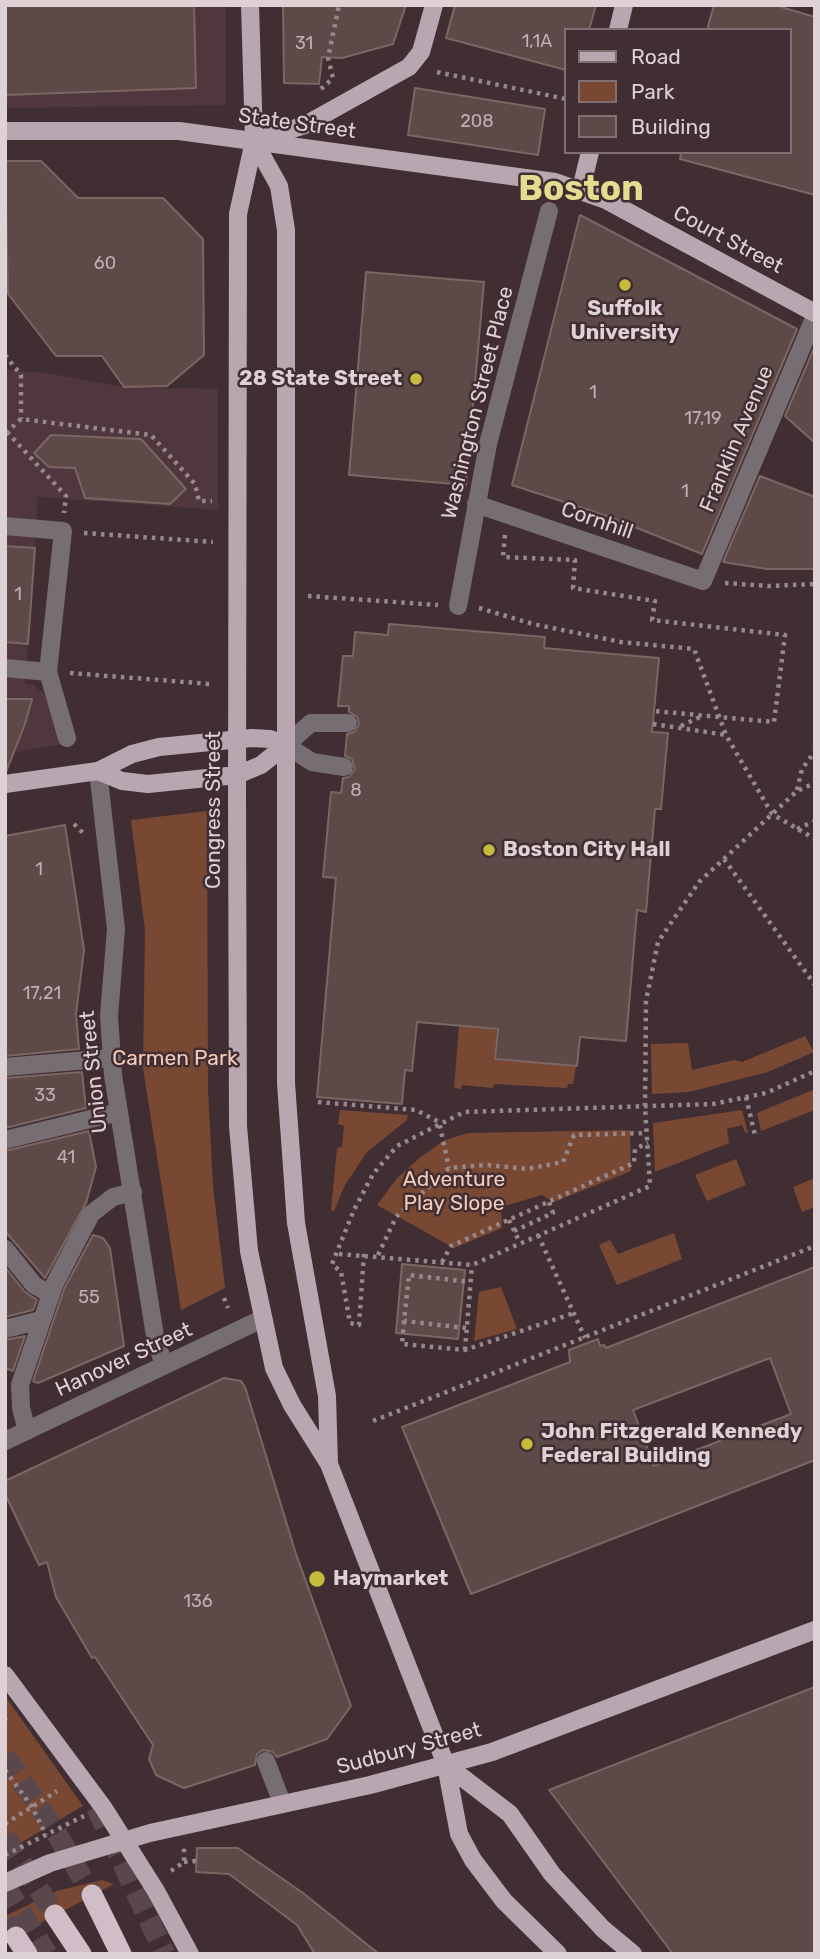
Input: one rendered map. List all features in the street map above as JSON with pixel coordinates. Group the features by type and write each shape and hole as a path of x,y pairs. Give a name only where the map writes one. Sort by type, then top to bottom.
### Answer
{"highway":[{"path":"92,1895 121,1954"},
{"path":"55,1915 81,1954"}],"main road":[{"name":"Congress Street","path":"250,5 254,141 238,214 237,739 238,1126 248,1238 262,1319 282,1387 329,1464 446,1765 454,1819 464,1846 504,1901 558,1954"},
{"path":"254,141 305,125 409,67 421,52 434,5"},
{"path":"618,28 624,5"},
{"name":"State Street","path":"5,131 165,131 543,179 581,189"},
{"name":"Congress Street","path":"254,141 279,186 286,230 288,1130 296,1223 327,1396 329,1464"},
{"path":"581,189 590,154"},
{"name":"Court Street","path":"581,189 815,315"},
{"path":"5,784 98,771 123,757 150,749 237,739 270,739 286,745"},
{"path":"98,771 122,780 148,784 237,775 261,765 286,745"},
{"name":"Sudbury Street","path":"5,1883 50,1863 125,1840 446,1765 614,1708 815,1630"},
{"path":"5,1675 65,1753 125,1840 190,1954"},
{"path":"446,1765 510,1814 552,1874 603,1929 633,1954"}],"street":[{"name":"Washington Street Place","path":"449,606 549,211"},
{"name":"Franklin Avenue","path":"703,581 815,315"},
{"name":"Cornhill","path":"476,504 703,581"},
{"path":"5,526 62,531 48,672 67,738"},
{"path":"5,668 48,672"},
{"path":"344,768 312,762 286,745 311,723 348,723"},
{"name":"Union Street","path":"98,771 116,929 109,1016 111,1058 155,1336 164,1366"},
{"path":"5,1067 111,1058"},
{"path":"5,1140 119,1112"},
{"path":"27,1431 20,1390 51,1294 92,1214 113,1197 133,1192"},
{"path":"5,1249 34,1285 51,1294"},
{"name":"Hanover Street","path":"5,1441 262,1319"},
{"path":"5,1329 41,1321"},
{"path":"266,1761 282,1803"}],"path":[{"path":"318,93 333,78 328,69 328,53 339,5"},
{"path":"437,72 564,99"},
{"path":"5,355 21,375 21,419 6,433 66,496 62,531 213,542"},
{"path":"21,419 151,435 195,484 199,501 212,501"},
{"path":"506,514 503,557 575,560 573,588 656,601 652,620 785,635 774,722 654,711"},
{"path":"703,581 769,586 815,584"},
{"path":"307,596 449,606"},
{"path":"490,609 533,624 621,642 694,649 726,735 772,814 815,839"},
{"path":"48,672 210,684"},
{"path":"680,726 703,716"},
{"path":"653,724 726,735"},
{"path":"797,791 803,769 815,751"},
{"path":"339,1254 378,1255 471,1265 650,1186 645,1107 646,1001 658,942 699,881 797,791 815,783"},
{"path":"797,829 815,821"},
{"path":"723,859 815,985"},
{"path":"364,1254 359,1325 350,1323 341,1272 332,1264 339,1254 354,1210 373,1174 397,1146 439,1122 464,1112 713,1104 766,1093 815,1071"},
{"path":"746,1097 755,1135"},
{"path":"318,1102 416,1110 439,1122"},
{"path":"439,1122 449,1168"},
{"path":"378,1255 396,1217 449,1168 486,1165 527,1168 563,1162 574,1135 647,1133"},
{"path":"442,1262 450,1246 634,1163 635,1149 648,1143"},
{"path":"514,1231 553,1213 549,1202"},
{"path":"509,1220 520,1243"},
{"path":"538,1235 585,1338"},
{"path":"373,1421 815,1246"},
{"path":"465,1350 471,1265"},
{"path":"470,1282 409,1275 402,1343 465,1350 574,1313"},
{"path":"225,1298 228,1308"},
{"path":"404,1321 466,1328"},
{"path":"5,1770 32,1807 46,1835"},
{"path":"5,1824 57,1791"},
{"path":"5,1856 88,1814"},
{"path":"184,1843 184,1862"},
{"path":"171,1871 184,1862 197,1861"}],"shaded area":[{"path":"5,5 226,5 226,105 5,108"},
{"path":"5,370 46,373 124,387 218,389 218,510 38,497 25,684 33,685 46,695 62,744 5,754"}],"green space":[{"name":"Carmen Park","path":"207,811 208,1090 213,1186 225,1288 181,1310 143,1068 145,930 131,820"},
{"path":"459,1026 497,1030 494,1060 576,1066 573,1084 568,1084 567,1088 494,1084 493,1088 462,1085 461,1089 454,1088"},
{"path":"805,1036 814,1052 768,1072 689,1092 652,1094 651,1044 688,1043 692,1070 734,1060 742,1062"},
{"path":"815,1089 815,1110 761,1131 757,1113"},
{"path":"340,1110 408,1115 407,1120 367,1152 345,1185 334,1211 331,1210 337,1148 342,1147 344,1126 338,1124"},
{"path":"742,1110 748,1133 745,1133 742,1125 727,1129 729,1143 655,1172 653,1123"},
{"name":"Adventure Play Slope","path":"630,1130 631,1171 554,1202 542,1195 501,1207 502,1228 454,1248 377,1205 397,1178 422,1156 445,1140 468,1133"},
{"path":"736,1159 746,1185 707,1201 695,1175"},
{"path":"815,1178 815,1207 802,1212 793,1187"},
{"path":"674,1233 682,1259 617,1285 599,1245 610,1240 618,1254"},
{"path":"501,1287 517,1329 474,1341 479,1292"},
{"path":"5,1696 83,1806 5,1852"},
{"path":"102,1880 114,1884 5,1942 5,1916 57,1891"}],"building":[{"path":"5,5 194,5 196,88 5,95"},
{"path":"283,5 406,5 393,44 342,58 322,57 319,84 284,83"},
{"path":"455,5 596,5 590,28 564,28 564,69 446,38"},
{"path":"714,5 774,5 815,17 815,195 680,159 681,154 792,154 792,28 708,28"},
{"path":"415,88 545,109 538,155 408,135"},
{"path":"5,161 41,161 78,198 163,198 203,239 204,355 167,386 124,387 102,356 56,356 8,294"},
{"path":"580,215 797,329 702,554 607,516 512,485"},
{"name":"28 State Street","path":"366,272 484,282 466,485 349,475"},
{"path":"815,346 815,443 785,416"},
{"path":"51,435 141,439 186,489 170,504 85,498 75,468 49,467 34,453"},
{"path":"760,476 815,497 815,569 767,569 723,562"},
{"path":"5,546 35,548 28,644 5,642"},
{"name":"Boston City Hall","path":"389,624 545,637 544,648 659,658 652,732 668,733 661,809 655,809 646,912 637,910 626,1041 580,1037 577,1066 495,1059 498,1029 417,1022 412,1071 405,1070 402,1104 317,1097 336,878 323,877 331,792 341,793 343,778 349,777 355,769 352,759 345,756 347,734 354,732 359,724 357,717 349,712 349,706 338,706 343,656 353,656 355,632 388,635"},
{"path":"5,699 32,699 6,772"},
{"path":"65,825 84,950 76,1014 79,1049 5,1056 5,836"},
{"path":"82,1072 86,1108 5,1128 5,1078"},
{"path":"89,1131 96,1167 86,1203 45,1278 5,1231 5,1151"},
{"path":"93,1235 103,1238 110,1248 124,1346 38,1383 33,1381 64,1289"},
{"path":"402,1264 465,1270 458,1339 396,1333"},
{"path":"5,1267 25,1292 37,1300 33,1310 5,1317"},
{"name":"John Fitzgerald Kennedy Federal Building","path":"815,1267 815,1460 471,1594 402,1427 570,1362 569,1350 598,1339 600,1346 604,1345 606,1348","holes":["770,1358 791,1414 654,1466 633,1410"]},
{"path":"25,1336 13,1371 5,1368 5,1340"},
{"path":"224,1378 241,1381 245,1387 296,1554 351,1706 327,1739 277,1757 273,1752 263,1750 257,1754 255,1765 184,1788 156,1775 149,1759 153,1745 95,1657 92,1658 56,1597 47,1562 39,1565 5,1494 5,1481"},
{"path":"815,1687 815,1954 673,1954 549,1790"},
{"path":"197,1848 238,1848 303,1893 379,1954 315,1954 297,1925 229,1874 196,1872"}],"tunnel":[{"path":"5,1756 53,1827 92,1895"},
{"path":"96,1807 165,1954"},
{"path":"5,1837 55,1915"},
{"path":"5,1886 47,1954"},
{"path":"5,1921 16,1937"}],"place":[{"name":"Suffolk University","path":"625,285"},
{"name":"28 State Street","path":"416,379"},
{"name":"Boston City Hall","path":"489,850"},
{"name":"John Fitzgerald Kennedy Federal Building","path":"527,1444"},
{"name":"Haymarket","path":"317,1579"}],"district":[{"name":"Boston","path":"581,190"}]}
